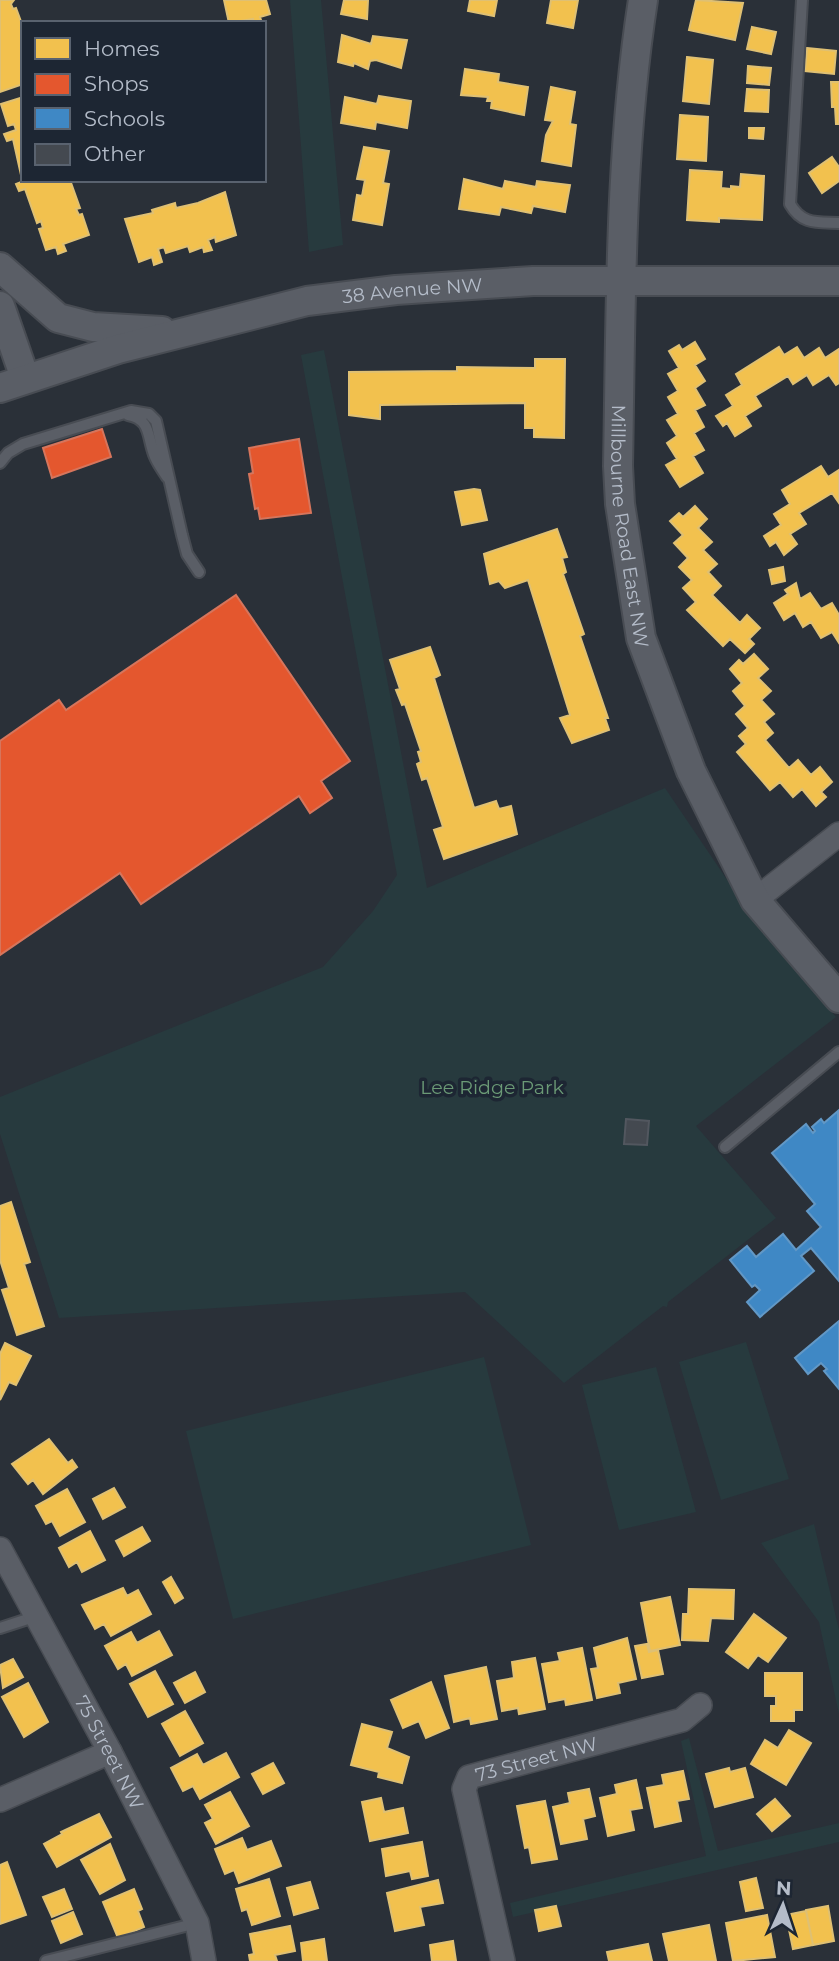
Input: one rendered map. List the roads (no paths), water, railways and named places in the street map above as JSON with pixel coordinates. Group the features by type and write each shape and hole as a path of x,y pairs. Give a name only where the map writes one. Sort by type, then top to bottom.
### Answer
{"street":[{"name":"Millbourne Road East NW","path":"642,0 632,68 622,279 618,466 620,505 642,638 691,771 755,900 839,998"},
{"path":"0,267 58,318 93,327 179,333"},
{"name":"38 Avenue NW","path":"13,383 179,333 327,298 533,281 839,281"},
{"path":"0,306 13,383"},
{"path":"755,900 839,834"},
{"name":"75 Street NW","path":"0,1549 110,1752 197,1923 204,1961"},
{"name":"73 Street NW","path":"503,1961 464,1789 469,1777 682,1720 700,1705"},
{"path":"0,1800 110,1752"}],"lane":[{"path":"802,0 790,204 796,215 807,222 839,223"},
{"path":"0,463 8,453 23,444 104,419 128,415 141,419 150,433 155,459 171,482 184,545 199,572"},
{"path":"725,1147 839,1052"},
{"path":"0,1628 37,1616"},
{"path":"46,1961 197,1923"}],"park label":[{"name":"Lee Ridge Park","path":"492,1087"}]}
